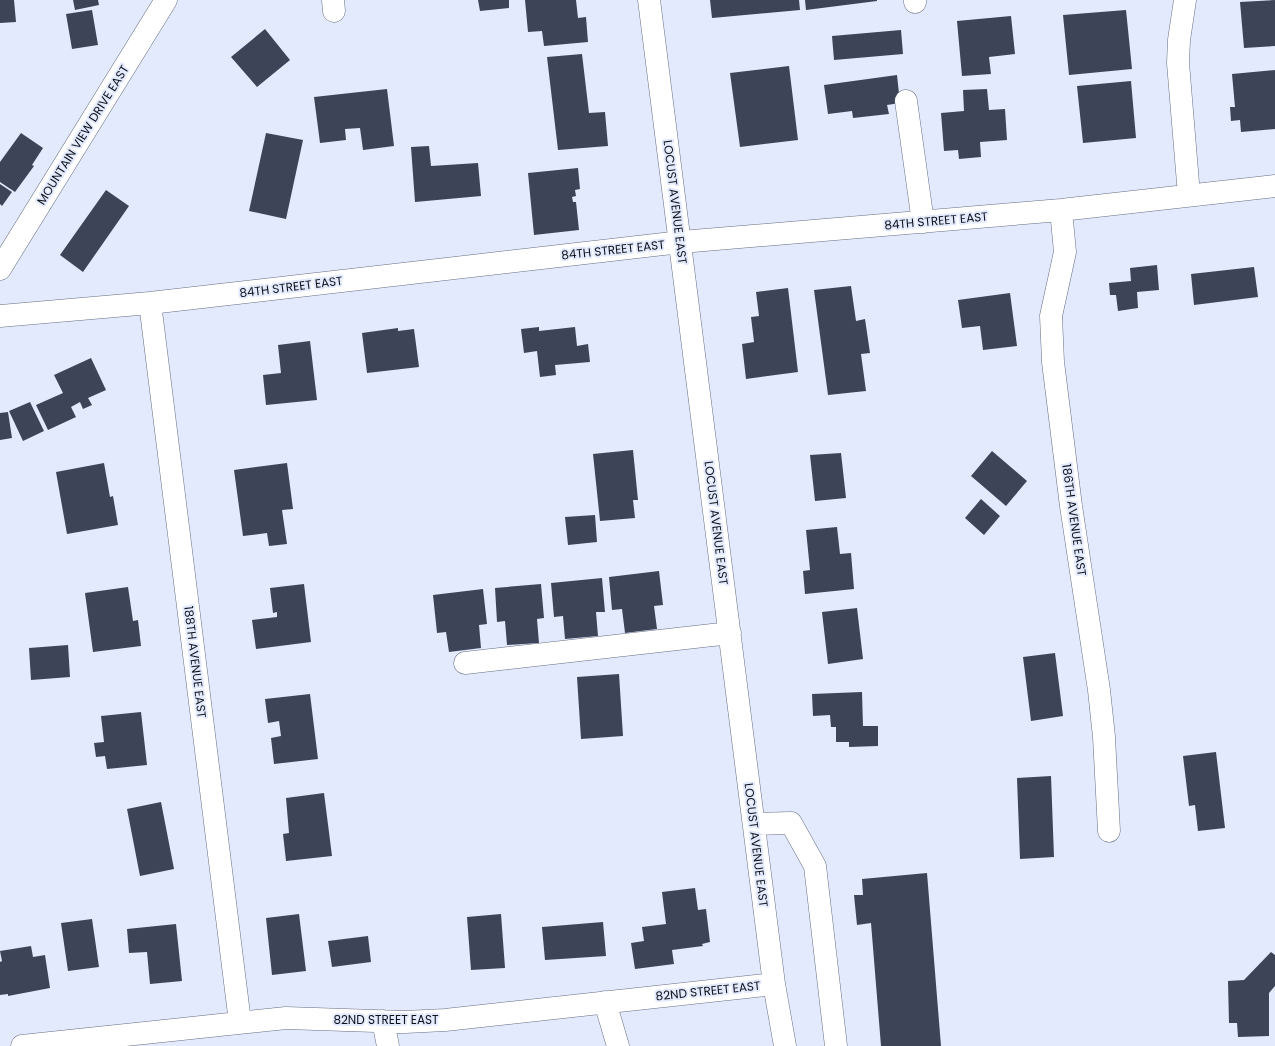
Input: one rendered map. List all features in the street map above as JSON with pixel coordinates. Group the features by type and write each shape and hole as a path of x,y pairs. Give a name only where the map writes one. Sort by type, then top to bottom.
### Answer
{"street":[{"name":"MOUNTAIN VIEW DRIVE EAST","path":"0,269 166,0"},
{"name":"LOCUST AVENUE EAST","path":"649,0 774,984 785,1046"},
{"path":"1185,0 1179,40 1178,63 1189,195"},
{"path":"906,101 923,222"},
{"name":"84TH STREET EAST","path":"0,316 150,303 680,242 1061,210 1275,186"},
{"name":"186TH AVENUE EAST","path":"1061,210 1065,252 1051,316 1053,362 1099,690 1104,737 1109,831"},
{"name":"188TH AVENUE EAST","path":"150,303 240,1022"},
{"path":"465,663 730,633"},
{"path":"754,824 791,823 815,866 836,1046"},
{"name":"82ND STREET EAST","path":"22,1046 286,1018 405,1022 445,1020 774,984"},
{"path":"605,1002 618,1046"},
{"path":"383,1021 388,1046"}],"building":[{"path":"0,0 14,0 16,22 0,23"},
{"path":"73,0 98,0 99,5 75,10"},
{"path":"478,0 509,0 509,8 480,11"},
{"path":"525,0 576,0 578,18 586,17 588,42 544,46 542,31 528,32"},
{"path":"710,0 799,0 800,10 712,18"},
{"path":"805,0 877,0 877,1 806,10"},
{"path":"1275,0 1275,46 1244,48 1240,2"},
{"path":"92,10 98,45 72,49 66,14"},
{"path":"1126,10 1132,69 1069,75 1063,15"},
{"path":"1011,16 1015,54 989,57 991,74 962,76 957,21"},
{"path":"265,29 290,60 257,87 231,57"},
{"path":"901,30 903,54 834,60 832,36"},
{"path":"582,54 589,113 605,112 608,146 558,150 547,57"},
{"path":"789,66 798,140 740,147 730,73"},
{"path":"1275,70 1275,129 1241,132 1240,120 1231,121 1230,107 1235,107 1232,74"},
{"path":"897,75 900,103 887,105 889,114 853,118 852,111 828,114 824,85"},
{"path":"1131,81 1136,138 1083,143 1077,86"},
{"path":"387,89 394,146 363,150 360,128 345,129 346,140 320,143 314,97"},
{"path":"987,89 989,110 1005,109 1007,140 980,142 981,157 959,159 958,150 944,151 941,113 964,111 963,90"},
{"path":"21,133 43,148 32,165 34,166 15,192 0,182 0,162"},
{"path":"266,133 303,140 286,219 249,211"},
{"path":"429,146 431,166 478,163 481,196 415,202 411,147"},
{"path":"578,168 580,189 575,190 576,196 572,197 573,202 576,202 579,230 534,235 528,173"},
{"path":"0,184 12,192 2,206 0,204"},
{"path":"106,190 129,206 83,272 60,255"},
{"path":"1157,265 1159,290 1137,292 1138,308 1118,311 1116,295 1110,295 1109,283 1131,281 1130,268"},
{"path":"1254,267 1258,297 1194,305 1191,274"},
{"path":"851,286 856,321 865,319 870,353 861,354 866,391 828,395 814,290"},
{"path":"788,288 798,372 746,379 742,344 754,342 751,317 759,316 756,292"},
{"path":"1010,293 1017,346 983,350 980,326 962,328 958,300"},
{"path":"539,327 539,331 575,327 577,346 588,344 590,362 555,365 556,375 540,377 537,351 524,353 521,329"},
{"path":"398,328 398,331 414,329 419,367 367,373 362,333"},
{"path":"310,341 317,400 266,405 263,375 281,373 278,345"},
{"path":"91,358 106,390 88,398 92,405 83,409 80,402 71,407 76,417 48,430 36,405 63,393 54,375"},
{"path":"30,402 44,431 23,441 9,411"},
{"path":"8,412 12,438 0,440 0,413"},
{"path":"633,450 638,500 633,500 635,518 600,521 593,454"},
{"path":"992,451 1027,481 1006,506 971,476"},
{"path":"841,453 846,498 815,501 810,455"},
{"path":"104,463 110,497 113,496 118,525 67,534 56,472"},
{"path":"287,463 293,509 282,510 287,544 269,546 267,533 243,536 234,470"},
{"path":"981,499 1000,516 984,535 965,518"},
{"path":"595,515 597,542 568,545 565,517"},
{"path":"837,527 840,554 851,553 854,589 805,594 803,571 810,570 806,530"},
{"path":"659,571 663,605 654,606 657,629 625,633 622,609 612,610 609,577"},
{"path":"602,578 605,612 596,612 598,636 565,639 563,616 554,617 551,583"},
{"path":"304,584 311,642 256,649 252,620 277,617 277,612 273,613 270,588"},
{"path":"541,584 544,618 537,619 539,643 507,645 505,621 497,622 495,588"},
{"path":"128,587 133,621 138,620 141,646 93,652 85,593"},
{"path":"483,589 487,624 479,625 481,648 449,652 446,632 437,633 433,595"},
{"path":"857,608 863,659 828,664 822,612"},
{"path":"68,645 70,677 31,680 29,648"},
{"path":"1055,653 1063,716 1031,721 1023,657"},
{"path":"619,674 623,736 581,739 577,677"},
{"path":"862,692 863,726 878,726 878,746 849,747 849,742 836,742 836,727 831,727 830,715 813,716 812,694"},
{"path":"310,694 318,759 274,764 271,738 281,736 279,721 268,723 265,699"},
{"path":"141,712 147,765 107,769 105,756 96,757 94,743 104,742 101,716"},
{"path":"1216,752 1225,828 1198,831 1195,805 1189,806 1183,756"},
{"path":"1051,776 1054,857 1020,859 1017,778"},
{"path":"324,793 332,856 286,861 283,834 289,833 286,798"},
{"path":"161,802 174,869 140,876 127,809"},
{"path":"927,873 941,1046 881,1046 871,923 857,925 854,895 863,895 862,879"},
{"path":"695,888 698,910 706,909 710,942 702,944 703,946 672,950 674,964 635,969 631,943 644,941 642,927 666,924 662,892"},
{"path":"299,914 306,971 272,975 266,918"},
{"path":"501,914 505,968 471,970 467,917"},
{"path":"92,919 99,967 68,971 61,923"},
{"path":"603,922 606,956 545,960 542,927"},
{"path":"176,924 182,981 150,984 147,952 129,953 127,929"},
{"path":"368,936 371,962 332,967 328,941"},
{"path":"31,946 33,957 45,955 50,988 8,996 8,994 0,995 0,962 2,961 0,951"},
{"path":"1271,952 1275,955 1275,986 1269,993 1269,1036 1238,1037 1237,1023 1229,1023 1228,981 1244,980"}]}
